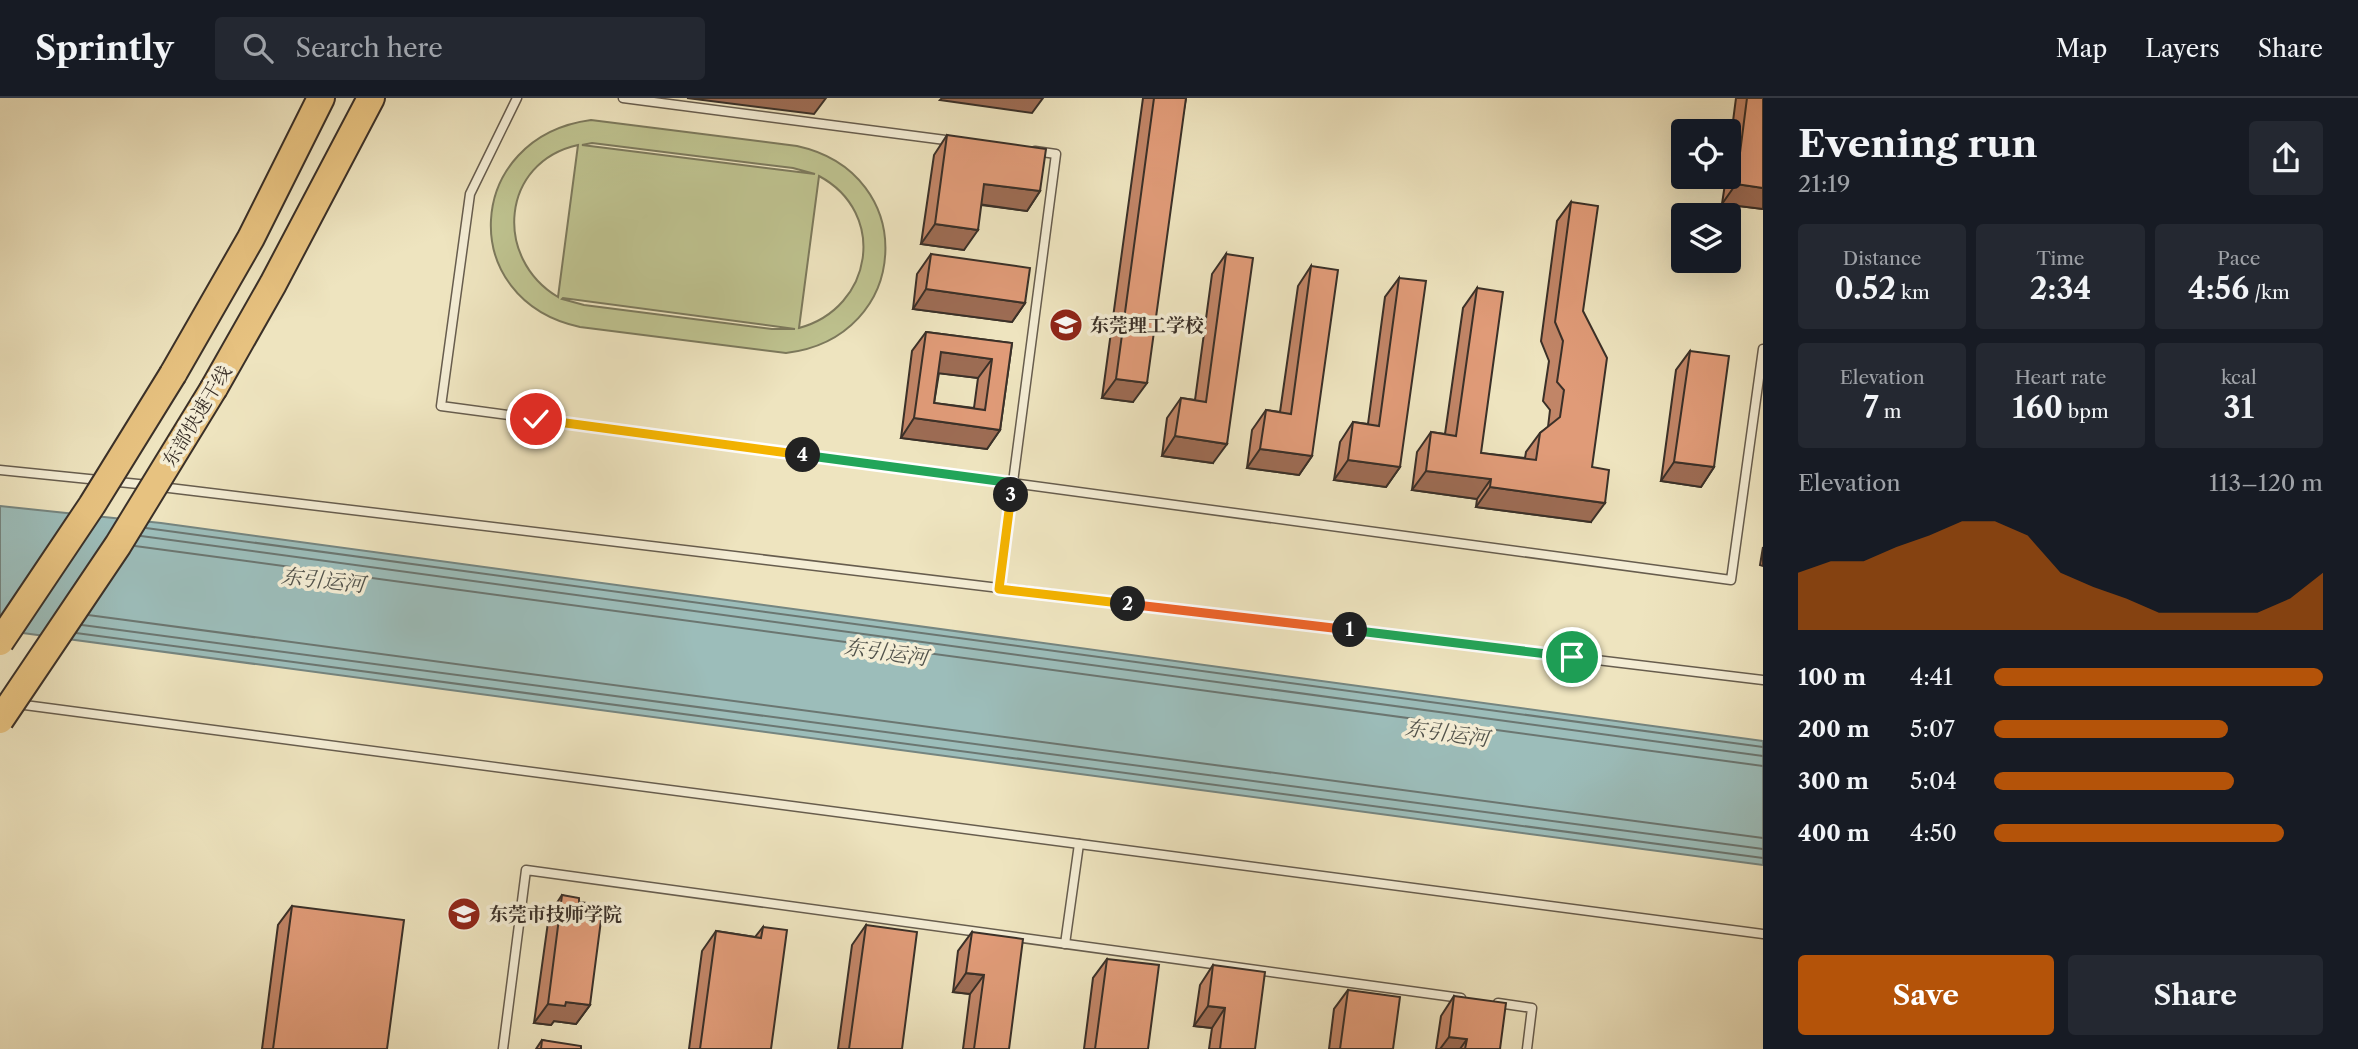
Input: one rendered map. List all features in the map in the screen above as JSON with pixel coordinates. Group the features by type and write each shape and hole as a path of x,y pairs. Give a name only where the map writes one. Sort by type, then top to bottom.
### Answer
{"highway":[{"path":"0,642 92,505 173,374 251,238 321,98"},
{"name":"东部快速干线","path":"0,720 118,545 214,388 280,272 371,98"}],"lane":[{"path":"517,98 470,194 441,406 1731,580 1763,349"},
{"path":"623,98 961,142"},
{"path":"999,589 1056,154 1029,150"},
{"path":"0,470 112,481 1763,680"},
{"path":"0,701 1763,934"},
{"path":"1065,944 1079,844"},
{"path":"503,1049 526,870 1477,1000"},
{"path":"1491,1002 1532,1008 1527,1049"}],"green space":[{"path":"591,120 797,146 837,162 865,188 881,219 885,254 878,288 858,318 828,341 786,353 580,327 539,311 511,286 495,254 491,220 499,186 518,156 549,133","holes":["592,143 793,168 815,174 582,145","578,145 558,297 537,280 523,259 515,236 515,213 521,190 533,170 552,155","819,176 841,192 855,213 863,235 863,258 856,281 843,301 824,317 799,328","562,299 795,329 772,329 584,305"]}],"water":[{"name":"东引运河","path":"0,506 161,523 1763,741 1763,865 0,630"}],"building":[{"path":"1154,98 1186,98 1147,383 1116,379"},
{"path":"1747,98 1763,98 1763,188 1741,185 1741,145"},
{"path":"947,135 1046,149 1040,191 984,184 978,230 935,224"},
{"path":"1571,202 1598,206 1583,311 1607,358 1592,467 1609,470 1605,503 1490,487 1491,479 1426,471 1431,432 1456,436 1477,288 1503,292 1481,453 1536,460 1540,433 1560,417 1564,390 1557,382 1563,341 1555,322"},
{"path":"931,254 1030,268 1025,303 926,289"},
{"path":"1226,254 1253,258 1227,444 1175,436 1181,398 1206,402"},
{"path":"1311,266 1338,270 1312,456 1260,449 1266,410 1291,414"},
{"path":"1399,278 1426,281 1400,467 1348,460 1353,422 1379,426"},
{"path":"926,332 1012,343 1000,430 914,418","holes":["941,352 992,359 985,410 934,403"]},
{"path":"1690,351 1729,356 1714,467 1674,462"},
{"path":"562,895 579,898 579,902 603,905 590,1005 566,1002 565,1006 548,1004"},
{"path":"292,906 404,920 387,1049 273,1049"},
{"path":"866,925 917,932 902,1049 849,1049"},
{"path":"763,927 787,930 771,1049 700,1049 716,931 761,938"},
{"path":"972,932 1023,939 1009,1049 974,1049 984,975 966,973"},
{"path":"1107,959 1159,965 1148,1049 1095,1049"},
{"path":"1213,965 1265,972 1255,1049 1220,1049 1225,1008 1208,1006"},
{"path":"1348,990 1400,997 1393,1049 1340,1049"},
{"path":"1454,996 1506,1003 1500,1049 1465,1049 1467,1039 1449,1037"},
{"path":"542,1040 581,1046 581,1049 541,1049"}],"place":[{"name":"东莞理工学校","path":"1066,325"},
{"name":"东莞市技师学院","path":"464,914"}],"route":[{"path":"536,419 1013,483 999,589 1572,657"}]}
